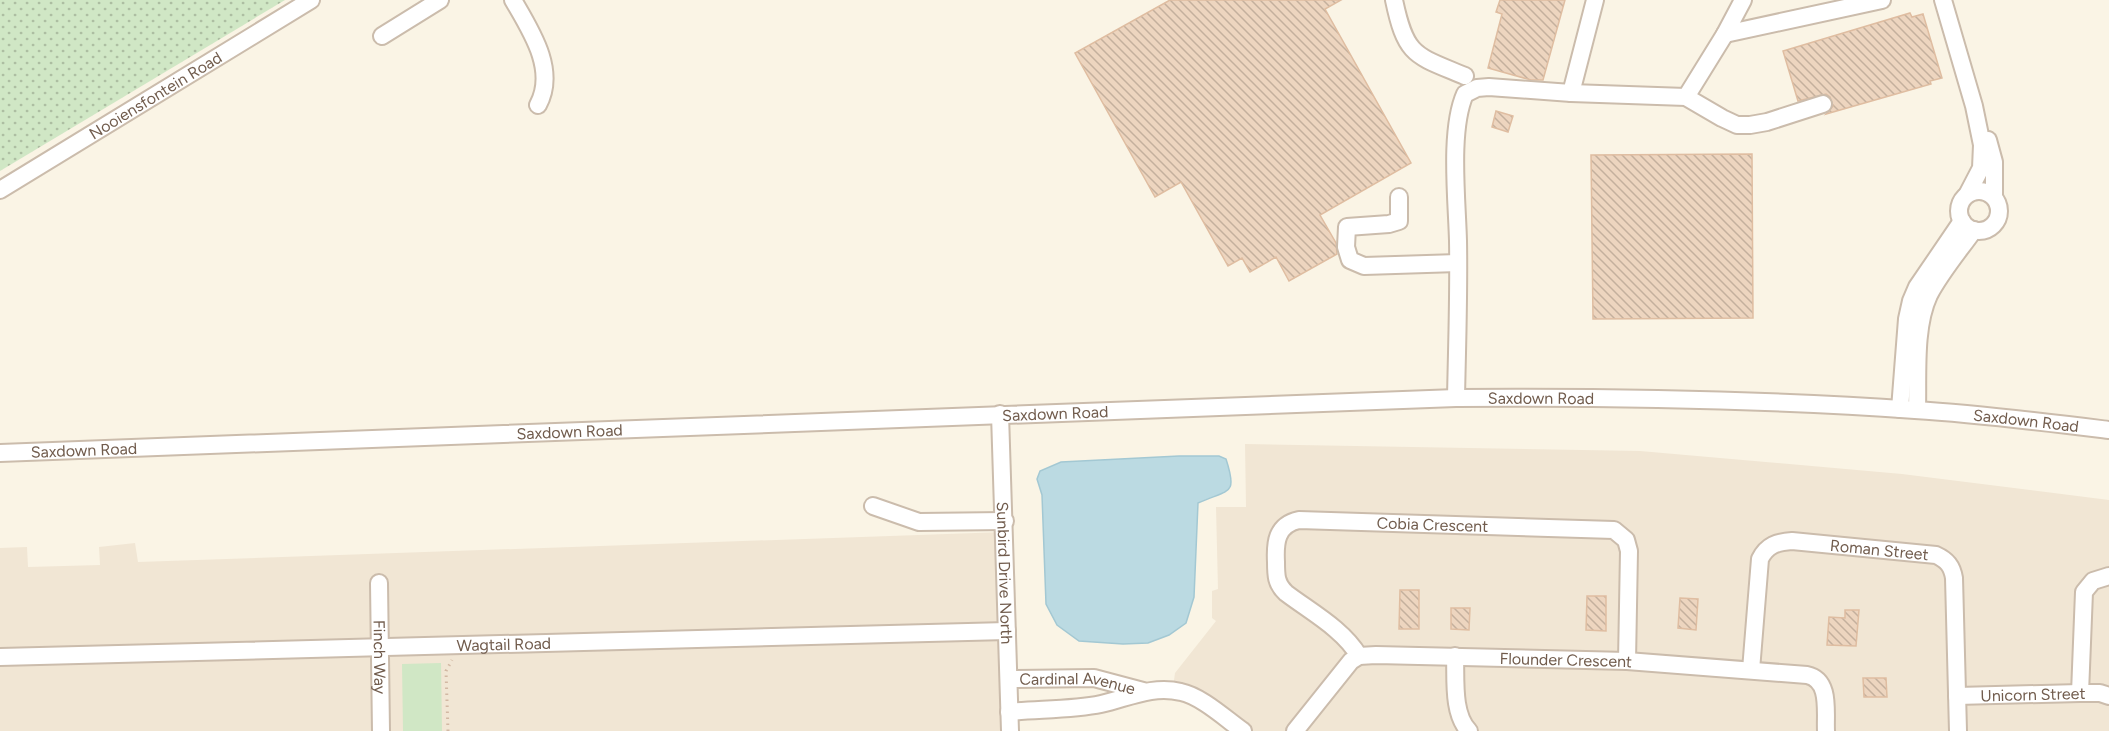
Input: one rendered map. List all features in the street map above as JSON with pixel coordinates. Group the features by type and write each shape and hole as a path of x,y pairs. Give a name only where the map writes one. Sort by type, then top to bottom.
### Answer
{"street":[{"name":"Nooiensfontein Road","path":"0,190 311,0"},
{"path":"382,36 440,0"},
{"path":"513,0 527,24 543,63 546,81 544,93 538,105"},
{"path":"1394,0 1402,34 1409,47 1428,60 1465,76"},
{"path":"1571,93 1595,0"},
{"path":"1686,97 1743,0"},
{"path":"1725,34 1882,0"},
{"path":"1942,0 1974,106 1983,157 1978,177 1959,206 1959,214 1968,226 1982,231 1996,221 1999,213 1994,197 1994,162 1984,124 1974,106"},
{"path":"1456,398 1458,264 1456,147 1458,117 1465,94 1470,90 1489,87 1571,93 1686,97 1737,125 1767,122 1823,104"},
{"path":"1968,193 1982,190 1994,197"},
{"path":"1399,197 1399,221 1389,224 1347,227 1346,247 1350,260 1364,266 1458,264"},
{"path":"1900,409 1907,319 1911,301 1917,287 1968,226"},
{"path":"1917,410 1920,332 1924,310 1968,226"},
{"name":"Saxdown Road","path":"0,453 1456,398 1666,399 1900,409 2109,430"},
{"name":"Sunbird Drive North","path":"1000,414 1010,731"},
{"path":"873,506 919,522 1005,521"},
{"name":"Cobia Crescent","path":"1359,656 1340,633 1279,586 1276,577 1275,541 1280,531 1288,524 1299,520 1614,530 1626,540 1629,551 1627,661"},
{"name":"Roman Street","path":"1751,670 1760,559 1768,547 1774,543 1792,541 1936,555 1953,570 1958,731"},
{"path":"2080,693 2084,592 2093,581 2109,576"},
{"name":"Finch Way","path":"379,583 381,731"},
{"name":"Wagtail Road","path":"0,657 1007,632"},
{"path":"1295,731 1340,673 1359,656"},
{"name":"Flounder Crescent","path":"1359,656 1627,661 1814,676 1823,689 1826,731"},
{"path":"1455,656 1457,703 1468,731"},
{"name":"Cardinal Avenue","path":"1009,679 1094,678 1144,691"},
{"name":"Cardinal Avenue","path":"1009,712 1100,704 1144,691 1167,690 1183,692 1195,698 1243,731"},
{"name":"Unicorn Street","path":"1957,696 2080,693 2100,693 2109,696"}],"path":[{"path":"448,731 446,671 452,659 453,646"}],"shaded area":[{"path":"1245,444 1640,451 1902,474 2109,500 2109,731 1247,731 1173,688 1175,673 1216,621 1212,618 1212,591 1218,589 1216,507 1246,507"},
{"path":"1004,532 1009,731 0,731 0,548 27,547 28,567 100,565 99,547 135,543 138,562"}],"green space":[{"path":"0,0 285,0 0,171"},
{"path":"441,663 442,731 403,731 402,664"}],"water":[{"path":"1219,456 1226,459 1231,480 1231,485 1224,493 1198,503 1194,597 1186,623 1169,635 1148,643 1079,641 1057,625 1046,604 1042,495 1037,479 1040,471 1061,462"}],"building":[{"path":"1170,0 1341,0 1325,9 1411,163 1320,215 1336,243 1337,254 1289,281 1276,257 1250,272 1242,258 1228,266 1181,182 1155,197 1075,53"},
{"path":"1500,0 1565,0 1543,80 1531,80 1488,68 1502,14 1496,12"},
{"path":"1910,13 1912,17 1923,14 1942,78 1930,81 1931,84 1826,114 1833,106 1830,97 1826,94 1798,101 1783,51"},
{"path":"1496,111 1513,116 1508,132 1492,127"},
{"path":"1752,154 1753,318 1593,319 1591,155"},
{"path":"1400,590 1419,590 1419,629 1399,629"},
{"path":"1587,596 1606,596 1606,631 1586,630"},
{"path":"1680,598 1698,599 1696,630 1678,628"},
{"path":"1451,608 1470,608 1469,630 1451,629"},
{"path":"1845,610 1859,610 1856,646 1827,645 1829,617 1845,618"},
{"path":"1863,678 1886,678 1887,697 1864,697"}]}
